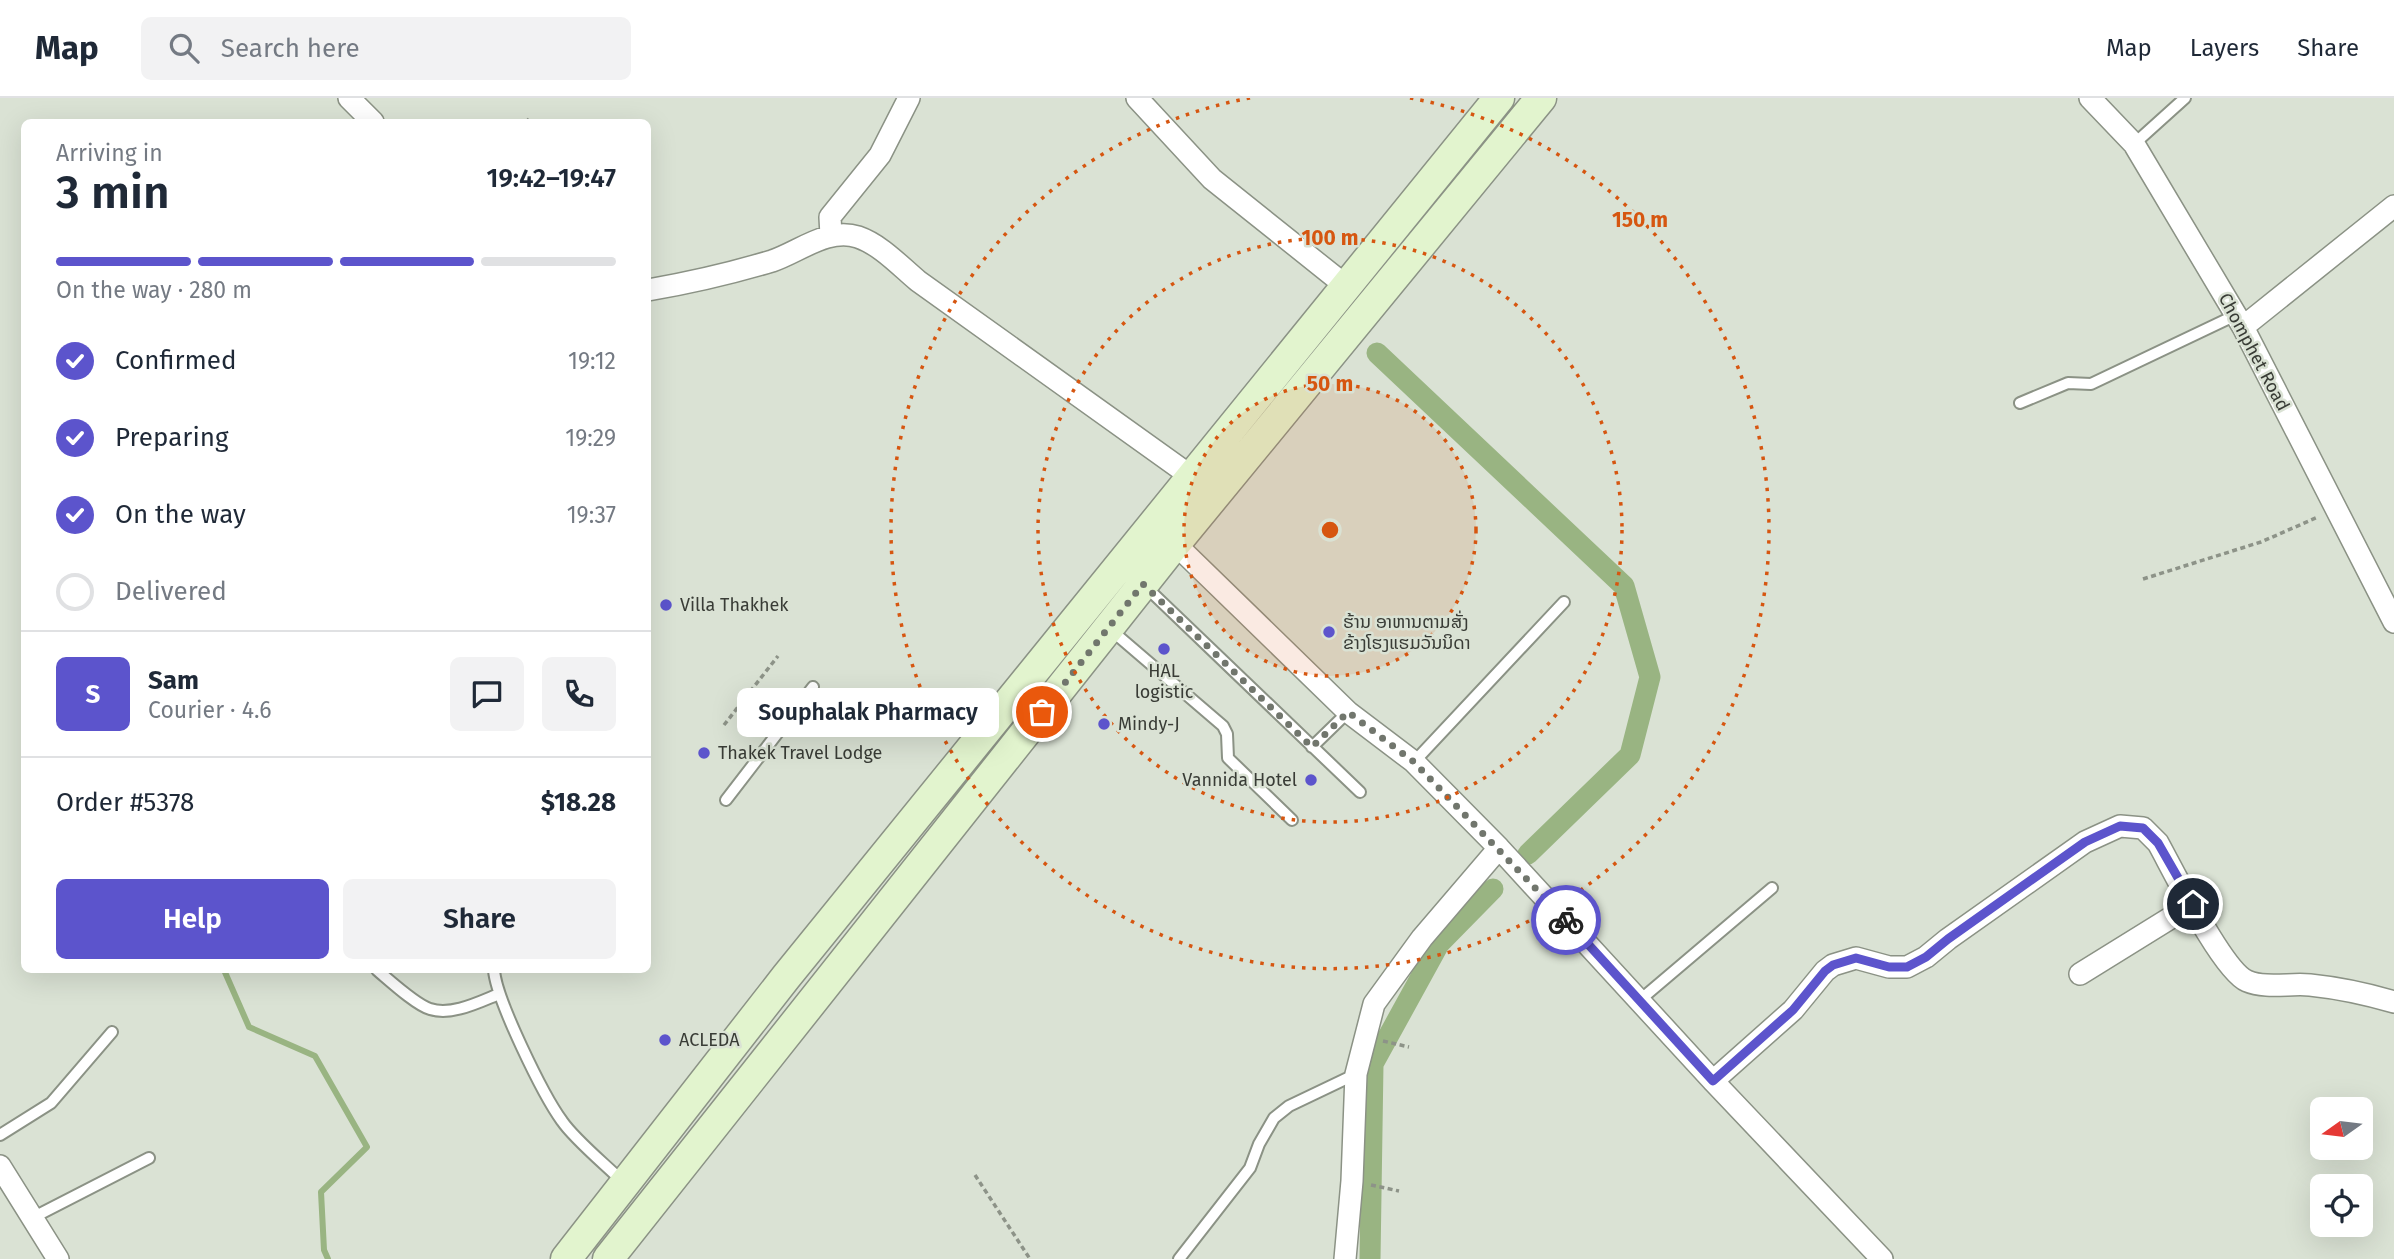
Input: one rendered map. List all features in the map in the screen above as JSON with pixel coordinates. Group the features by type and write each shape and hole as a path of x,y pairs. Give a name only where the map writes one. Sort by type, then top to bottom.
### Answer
{"main road":[{"path":"566,1259 778,987 1499,98"},
{"path":"608,1259 1175,544 1541,98"}],"street":[{"path":"349,98 370,119"},
{"path":"831,236 830,217 880,155 909,98"},
{"path":"1137,98 1212,179 1346,286"},
{"name":"Chomphet Road","path":"2090,98 2134,144 2239,321 2394,622"},
{"path":"2239,321 2394,206"},
{"path":"651,289 775,260 831,236 856,236 878,248 918,281 1192,477"},
{"path":"1154,524 1348,712 1414,762 1499,849 1882,1259"},
{"path":"1713,1081 1793,1010 1833,965 1856,958 1889,967 1907,967 1926,957 2085,842 2120,826 2143,828 2158,843 2226,962 2245,981 2309,985 2369,994 2394,1002"},
{"path":"1345,1259 1352,1181 1356,1074 1374,1004 1422,939 1499,849"},
{"path":"2080,974 2193,904"},
{"path":"0,1166 58,1259"}],"lane":[{"path":"2134,144 2185,98"},
{"path":"2020,403 2068,383 2091,384 2239,321"},
{"path":"1143,584 1360,792"},
{"path":"1414,762 1564,601"},
{"path":"1109,628 1223,726 1227,734 1228,758 1292,820"},
{"path":"726,800 813,687"},
{"path":"1312,747 1348,712"},
{"path":"1640,1000 1772,888"},
{"path":"380,973 429,1009 450,1010 499,994"},
{"path":"495,973 499,994 562,1122 625,1184"},
{"path":"0,1135 51,1103 112,1032"},
{"path":"1179,1259 1250,1168 1259,1144 1274,1118 1289,1106 1356,1074"},
{"path":"34,1217 149,1158"}],"path":[{"path":"2143,579 2261,542 2336,510"},
{"path":"724,725 778,656"},
{"path":"975,1175 1030,1259"},
{"path":"1352,1181 1399,1191"}],"waterway":[{"path":"1377,353 1624,586 1650,677 1630,755 1528,854"},
{"path":"1370,1259 1373,1064 1439,944 1493,889"},
{"path":"225,973 249,1027 315,1056 367,1147 321,1192 324,1250 328,1259"}],"way so far":[{"path":"1042,712 1143,584 1312,747 1348,712 1414,762 1566,920"}],"place":[{"name":"Villa Thakhek","path":"666,605"},
{"name":"ຮ້ານ ອາຫານຕາມສັ່ງ ຂ້າງໂຮງແຮມວັນນິດາ","path":"1329,632"},
{"name":"HAL logistic","path":"1164,649"},
{"name":"Souphalak Pharmacy","path":"1042,712"},
{"name":"Mindy-J","path":"1104,724"},
{"name":"Thakek Travel Lodge","path":"704,753"},
{"name":"Vannida Hotel","path":"1311,780"},
{"name":"ACLEDA","path":"665,1040"}],"route":[{"path":"1566,920 1713,1081 1793,1010 1833,965 1856,958 1889,967 1907,967 1926,957 2085,842 2120,826 2143,828 2158,843 2193,904"}]}
